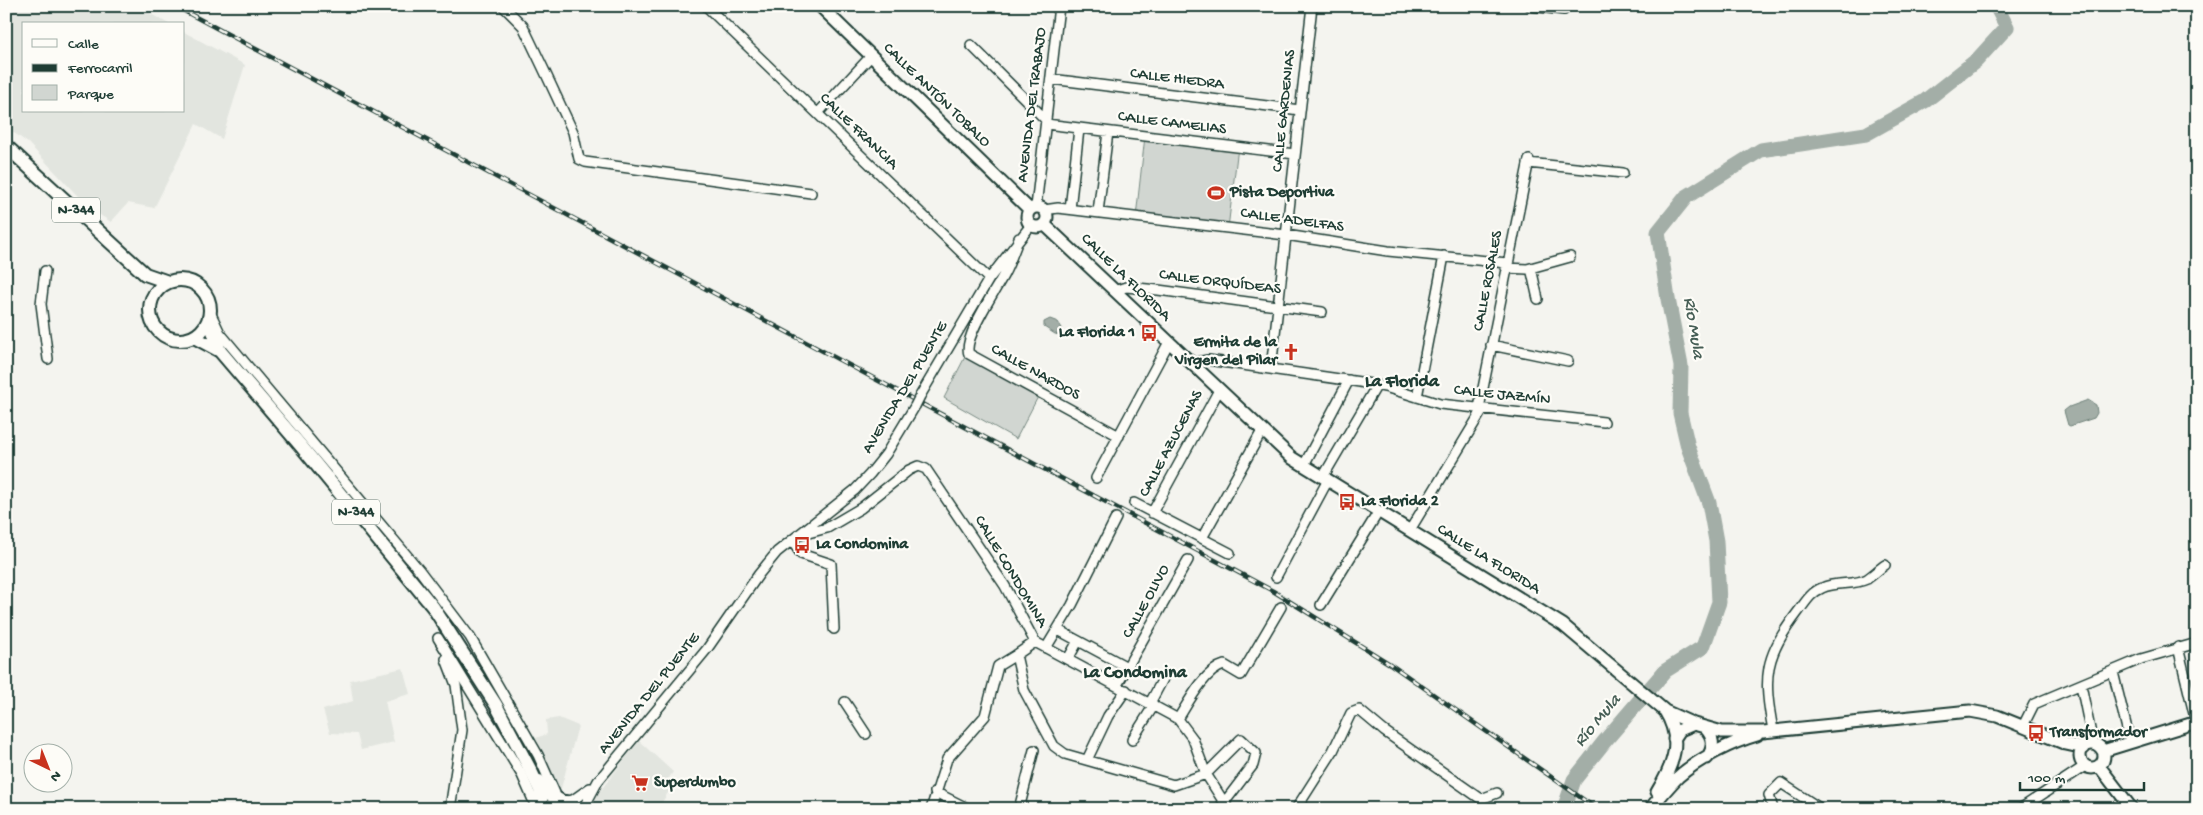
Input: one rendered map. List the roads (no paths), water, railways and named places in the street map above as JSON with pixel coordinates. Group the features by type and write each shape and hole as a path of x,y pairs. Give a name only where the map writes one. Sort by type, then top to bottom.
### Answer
{"highway":[{"name":"N-344","path":"6,146 145,274 168,282 178,279 188,280 197,284 209,300 210,316 220,352"},
{"path":"145,274 152,298"},
{"path":"168,282 159,288 152,298 150,305 150,315 153,324 160,332 168,338 178,340 194,337 204,329 210,316"},
{"name":"N-344","path":"194,337 220,352 301,446 433,607 496,705 532,771 548,793 576,809"},
{"path":"532,771 540,790 543,809 550,804 562,802"}],"main road":[{"name":"CALLE ANTÓN TOBALO","path":"820,6 871,56 1037,209"},
{"path":"1037,209 1047,217 1044,224 1036,227 1030,225 1027,218 1037,209"},
{"name":"CALLE LA FLORIDA","path":"1044,224 1286,453 1563,625 1665,711 1699,726 1722,732 1768,731"},
{"name":"CALLE LA FLORIDA","path":"1665,711 1674,730 1675,745"},
{"path":"1648,809 1677,779 1703,760 1724,748 1768,731 1970,711 1997,716 2066,744 2089,746 2103,751 2130,741 2196,722"},
{"path":"1648,809 1668,773 1680,730 1699,726 1710,734 1713,744 1703,760"},
{"path":"1675,745 1685,762 1703,760"},
{"path":"2089,746 2080,757 2085,766 2095,768 2099,766 2103,762 2103,751"},
{"path":"2099,766 2125,807"}],"street":[{"path":"503,6 523,26 573,132 579,159 585,162 811,193"},
{"name":"AVENIDA DEL TRABAJO","path":"1037,209 1059,6"},
{"name":"CALLE GARDENIAS","path":"1271,369 1312,6"},
{"path":"1530,6 1564,10"},
{"name":"CALLE FRANCIA","path":"712,8 989,279"},
{"path":"970,45 1046,122"},
{"path":"818,113 871,56"},
{"name":"CALLE HIEDRA","path":"1051,79 1300,110"},
{"name":"CALLE CAMELIAS","path":"1046,122 1079,129 1295,154"},
{"path":"1070,209 1079,129"},
{"path":"1098,212 1108,132"},
{"name":"CALLE ROSALES","path":"1410,530 1481,408 1491,345 1528,161 1623,173"},
{"name":"CALLE ADELFAS","path":"1037,209 1052,208 1098,212 1531,268 1570,257"},
{"name":"AVENIDA DEL PUENTE","path":"562,802 579,797 598,781 707,649 777,552 855,490 870,474 886,454 989,279 1030,225"},
{"name":"CALLE NARDOS","path":"1019,238 1004,274 984,310 968,345 969,354 1119,436"},
{"path":"1417,397 1444,256"},
{"path":"1531,268 1538,299"},
{"path":"45,271 41,304 48,359"},
{"name":"CALLE ORQUÍDEAS","path":"1114,291 1126,287 1322,312"},
{"path":"210,316 220,333 420,571 470,637 538,755 548,781 562,802"},
{"path":"1096,478 1169,342"},
{"path":"1491,345 1568,361"},
{"name":"CALLE JAZMÍN","path":"1191,363 1208,360 1349,380 1377,385 1440,404 1604,422"},
{"path":"1304,465 1349,380"},
{"path":"1276,577 1377,385"},
{"name":"CALLE AZUCENAS","path":"1152,513 1218,390"},
{"path":"1202,538 1262,431"},
{"name":"CALLE CONDOMINA","path":"801,534 828,528 852,514 909,470 918,466 926,470 1005,586 1035,642 1122,687 1178,719 1192,738 1206,774 1227,807"},
{"path":"1134,503 1230,553"},
{"path":"1321,605 1379,511"},
{"path":"1046,648 1058,630 1116,518"},
{"path":"792,541 801,554 831,564 834,630"},
{"name":"CALLE OLIVO","path":"1087,760 1122,687 1127,667 1188,560"},
{"path":"1768,731 1767,674 1772,652 1785,629 1806,600 1820,588 1833,584 1866,580 1885,565"},
{"path":"1178,719 1196,690 1217,667 1224,665 1241,676 1281,607"},
{"path":"1058,630 1127,667"},
{"path":"450,809 462,730 456,685 438,638 522,775 537,809"},
{"path":"1068,659 1078,641"},
{"path":"931,809 947,759 984,716 998,666 1035,642"},
{"path":"2023,726 2034,704 2141,659 2197,643"},
{"path":"2178,647 2196,722"},
{"path":"1016,655 1024,690 1054,746 1065,754 1174,785 1206,774 1241,739 1256,754 1253,765 1227,807"},
{"path":"2113,672 2130,741"},
{"path":"1132,740 1152,704 1164,677"},
{"path":"2081,685 2089,746"},
{"path":"845,702 866,734"},
{"path":"1296,809 1333,751 1351,713 1359,710 1384,731 1481,800 1497,793"},
{"path":"1019,809 1034,750"},
{"path":"2020,809 2085,766"},
{"name":"AVENIDA DEL PUENTE","path":"583,809 598,781"},
{"path":"1773,809 1769,795 1781,782 1820,809"},
{"path":"935,792 969,809"}],"waterway":[{"name":"Río Mula","path":"1564,809 1574,780 1604,742 1665,671 1703,647 1719,602 1716,541 1709,503 1688,447 1680,413 1681,366 1658,232 1686,197 1761,150 1866,134 1925,101 1977,60 2007,27 1996,6"}],"railway":[{"path":"175,6 1273,591 1390,664 1597,809"}],"place":[{"name":"Pista Deportiva","path":"1216,193"},
{"name":"La Florida 1","path":"1149,333"},
{"name":"Ermita de la Virgen del Pilar","path":"1291,352"},
{"name":"La Florida 2","path":"1347,502"},
{"name":"La Condomina","path":"802,545"},
{"name":"Transformador","path":"2036,733"},
{"name":"Superdumbo","path":"640,783"}],"district":[{"name":"La Florida","path":"1402,382"},
{"name":"La Condomina","path":"1135,673"}]}
